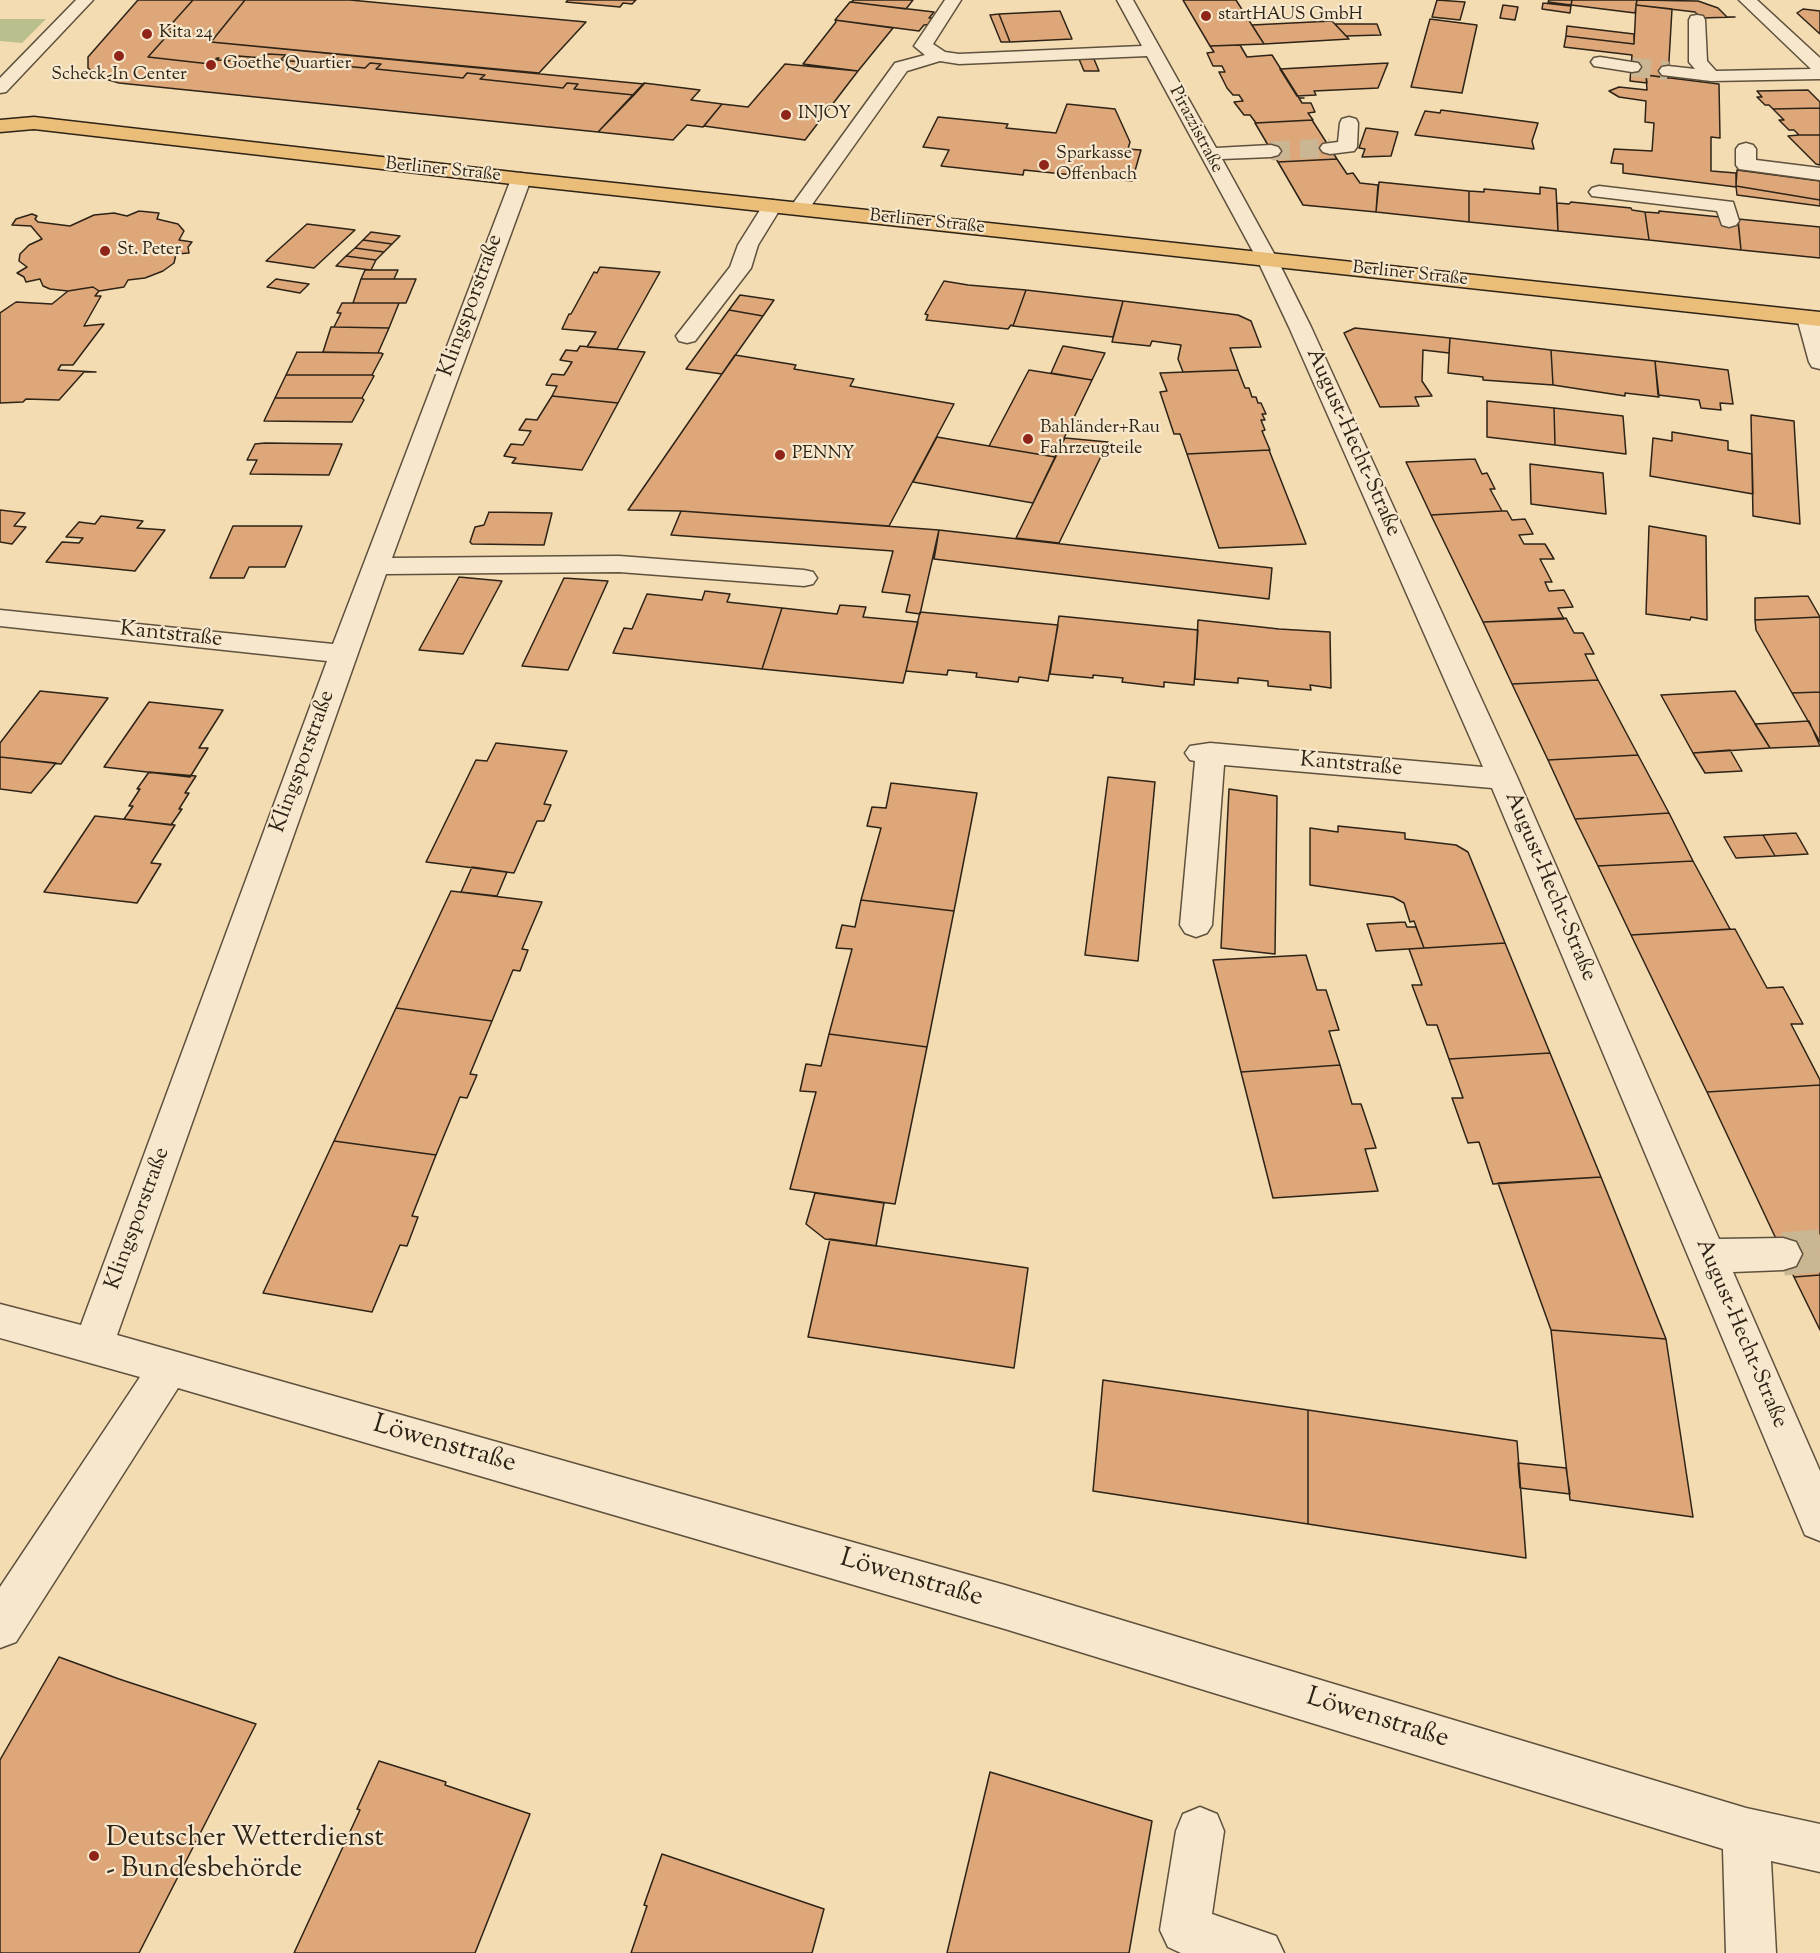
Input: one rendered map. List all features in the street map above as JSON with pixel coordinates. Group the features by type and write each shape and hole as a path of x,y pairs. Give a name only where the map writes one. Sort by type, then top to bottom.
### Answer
{"main road":[{"name":"Berliner Straße","path":"0,99 12,111 34,123"},
{"name":"Berliner Straße","path":"0,126 34,123 521,179 1814,318"}],"street":[{"path":"0,88 85,0"},
{"path":"953,0 923,46 940,56 959,59 1153,51"},
{"name":"Pirazzistraße","path":"1125,0 1267,259"},
{"path":"1747,0 1820,68"},
{"path":"1697,20 1698,62 1710,76"},
{"path":"799,209 901,67 940,56"},
{"path":"1600,62 1632,67"},
{"path":"1668,71 1710,76 1820,74"},
{"path":"1330,148 1347,147 1350,123"},
{"path":"1746,149 1746,165 1820,174"},
{"path":"1208,154 1271,151"},
{"name":"Klingsporstraße","path":"93,1347 343,654 521,179"},
{"path":"1599,192 1726,206 1729,221"},
{"path":"687,336 740,268 748,245 772,206"},
{"name":"August-Hecht-Straße","path":"1267,259 1300,327 1503,779 1820,1520"},
{"path":"1814,318 1820,362"},
{"path":"376,566 619,564 804,578"},
{"name":"Kantstraße","path":"0,618 343,654"},
{"name":"Kantstraße","path":"1196,925 1205,753 1503,779"},
{"path":"1707,1256 1783,1254"},
{"name":"Löwenstraße","path":"0,1322 169,1367 1005,1607 1746,1832 1820,1848"},
{"path":"0,1626 169,1367"},
{"path":"1200,1831 1185,1930 1259,1953"},
{"path":"1746,1832 1751,1953"}],"green space":[{"path":"0,19 46,19 22,43 0,41"}],"building":[{"name":"Goethe Quartier","path":"138,0 193,0 167,29 173,29 148,57 210,64 217,58 219,58 217,60 231,61 238,56 263,58 268,54 286,55 280,60 365,68 370,63 381,64 376,69 463,78 467,73 485,75 480,79 563,88 567,83 578,84 574,89 634,95 598,132 119,83 102,78 88,68 88,57"},
{"path":"193,0 245,0 211,42 644,84 634,95 574,89 578,84 567,83 563,88 480,79 485,75 467,73 463,78 376,69 381,64 370,63 365,68 280,60 286,55 268,54 263,58 238,56 231,61 217,60 219,58 217,58 210,64 148,57 173,29 167,29"},
{"path":"245,0 350,0 586,22 539,73 211,42"},
{"path":"568,0 636,0 632,4 623,3 620,7 566,2"},
{"path":"854,0 913,0 906,9 851,2"},
{"path":"1183,0 1236,0 1264,44 1210,46"},
{"path":"1437,0 1465,2 1460,20 1432,17"},
{"path":"1549,0 1572,0 1571,5 1548,2"},
{"path":"1572,0 1637,0 1635,13 1571,5"},
{"path":"1637,0 1698,1 1718,8 1727,17 1735,17 1701,18 1695,12 1636,5"},
{"path":"850,2 934,12 929,18 933,18 934,24 924,25 919,31 835,20"},
{"path":"1543,3 1571,6 1570,13 1542,9"},
{"path":"1503,5 1518,7 1515,20 1500,18"},
{"path":"1636,5 1672,9 1668,78 1646,75 1647,83 1630,81 1632,55 1564,47 1566,36 1634,44"},
{"path":"1803,9 1820,11 1820,34 1797,13"},
{"path":"1060,11 1072,39 1010,42 999,14"},
{"path":"999,14 1010,42 1001,42 990,15"},
{"path":"1430,19 1477,25 1462,93 1411,87"},
{"path":"835,20 893,28 858,71 803,64 836,22"},
{"path":"1332,21 1349,39 1264,44 1252,25"},
{"path":"1335,24 1377,24 1381,35 1346,36"},
{"path":"1567,26 1634,34 1634,44 1566,36"},
{"path":"1240,45 1247,57 1272,55 1302,103 1311,103 1315,112 1308,113 1313,120 1256,123 1250,115 1244,115 1234,102 1243,101 1239,95 1233,95 1227,88 1219,72 1225,72 1222,66 1213,66 1207,53 1214,52 1210,46"},
{"path":"1079,59 1094,59 1099,71 1084,71"},
{"path":"1388,63 1378,88 1314,91 1316,95 1297,96 1280,69"},
{"path":"785,64 858,71 805,140 704,126 722,104 748,107"},
{"path":"1646,75 1719,84 1720,138 1711,137 1711,171 1736,173 1736,187 1623,173 1623,164 1611,163 1614,149 1652,151 1654,123 1645,122 1646,101 1619,97 1609,91 1619,87 1647,90"},
{"path":"644,83 700,90 691,100 722,104 703,127 687,125 673,140 598,132"},
{"path":"1808,90 1820,102 1820,108 1773,109 1757,97 1762,97 1757,91"},
{"path":"1067,104 1115,109 1130,142 1128,149 1141,150 1132,181 1024,170 1023,175 941,166 949,150 923,147 938,117 1008,124 1006,128 1056,133"},
{"path":"1820,108 1820,135 1799,135 1794,130 1789,130 1779,120 1784,120 1773,109"},
{"path":"1441,110 1538,123 1532,141 1534,149 1415,135 1425,111 1440,113"},
{"path":"1312,120 1337,159 1278,162 1255,123"},
{"path":"1366,128 1398,132 1391,156 1362,157 1365,149 1359,148"},
{"path":"1820,135 1820,165 1816,164 1788,136"},
{"path":"1337,159 1347,174 1353,173 1360,183 1378,185 1376,212 1303,205 1278,162"},
{"path":"1737,170 1820,181 1820,200 1736,186"},
{"path":"1379,182 1469,191 1469,222 1376,212"},
{"path":"1736,186 1820,200 1820,206 1737,195"},
{"path":"1540,187 1556,189 1558,231 1469,222 1469,191 1484,192 1484,189 1540,194"},
{"path":"1571,202 1631,208 1645,212 1649,240 1558,231 1557,203 1569,204"},
{"name":"St. Peter","path":"139,211 159,213 157,219 178,224 184,231 179,240 192,242 188,247 189,253 176,254 174,263 163,271 145,278 128,280 124,287 99,291 93,287 68,291 50,289 43,286 40,279 26,282 24,277 17,273 27,267 19,261 20,254 29,245 42,239 31,226 12,225 16,219 32,214 37,216 35,219 38,222 70,226 94,215 114,213 127,216"},
{"path":"1659,211 1720,217 1738,222 1741,250 1649,240 1645,212 1659,213"},
{"path":"1738,219 1820,227 1820,258 1741,250"},
{"path":"307,224 355,230 314,268 266,261"},
{"path":"371,232 400,236 392,244 363,240"},
{"path":"363,240 392,244 384,252 355,248"},
{"path":"355,248 384,252 376,260 346,256"},
{"path":"346,256 376,260 371,270 336,266"},
{"path":"600,267 660,272 617,349 587,347 596,332 562,329 594,272 597,273"},
{"path":"365,270 398,270 394,279 361,279"},
{"path":"276,279 309,284 300,293 267,287"},
{"path":"361,279 416,279 406,303 353,303"},
{"path":"944,281 1026,290 1013,326 1011,325 1008,329 926,320 928,315 925,314"},
{"path":"93,287 99,291 95,296 101,296 84,326 104,324 73,365 61,365 58,370 96,372 84,372 59,400 26,399 23,402 0,403 0,313 16,302 52,304 68,291"},
{"path":"1026,290 1123,301 1113,337 1013,326"},
{"path":"740,295 774,300 763,316 729,310"},
{"path":"1123,301 1238,315 1251,321 1261,347 1230,348 1238,370 1183,372 1178,359 1181,345 1152,341 1150,346 1112,342"},
{"path":"342,303 399,303 389,328 334,327 341,313 337,313"},
{"path":"729,310 763,316 722,374 686,369"},
{"path":"331,327 389,328 378,353 323,352"},
{"path":"1355,328 1450,338 1449,353 1423,350 1422,381 1432,396 1415,397 1419,406 1380,407 1344,333"},
{"path":"1450,338 1551,350 1553,385 1483,380 1483,377 1448,373"},
{"path":"580,346 645,352 618,403 552,396 557,386 546,385 552,374 564,375 572,362 560,360 566,350 577,351"},
{"path":"1063,346 1105,353 1092,380 1051,373"},
{"path":"1551,350 1655,361 1659,397 1625,393 1625,396 1553,385"},
{"path":"297,352 383,354 372,375 286,375"},
{"path":"735,355 796,365 794,369 854,379 850,386 954,404 889,526 681,511 628,510"},
{"path":"1655,361 1728,370 1733,404 1720,403 1721,410 1701,408 1699,400 1658,395"},
{"path":"1029,370 1092,380 1055,457 989,446"},
{"path":"1238,370 1245,388 1249,388 1252,397 1256,397 1258,403 1261,403 1266,414 1262,414 1265,420 1261,420 1265,430 1262,431 1270,450 1187,454 1180,434 1174,434 1160,392 1167,391 1160,373"},
{"path":"286,375 374,376 362,398 275,398"},
{"path":"552,396 618,403 582,470 512,463 516,458 504,456 511,444 523,445 531,431 519,430 526,419 537,420"},
{"path":"275,398 362,398 364,400 352,422 264,421"},
{"path":"1487,401 1554,408 1555,445 1487,437"},
{"path":"1554,408 1623,416 1626,454 1555,445"},
{"path":"1751,415 1794,421 1800,524 1753,516"},
{"path":"1672,432 1728,441 1728,450 1752,454 1753,494 1650,476 1653,438 1672,441"},
{"path":"937,437 1055,457 1033,503 913,482"},
{"path":"1065,438 1108,442 1059,543 1016,538"},
{"path":"255,444 342,444 329,475 250,474 257,460 247,460"},
{"path":"1269,450 1306,544 1219,548 1187,454"},
{"path":"1475,459 1482,474 1487,473 1495,489 1490,489 1502,511 1431,515 1406,462"},
{"path":"1530,464 1603,473 1606,514 1531,504"},
{"path":"0,510 25,513 14,526 26,527 12,544 0,542"},
{"path":"681,511 939,530 920,614 906,612 910,595 882,592 893,551 671,535"},
{"path":"1507,511 1512,520 1525,519 1533,534 1519,535 1524,544 1545,544 1554,559 1540,559 1552,582 1545,582 1549,591 1564,590 1573,607 1558,608 1564,619 1483,622 1431,515"},
{"path":"489,512 552,513 544,545 472,544 470,542 475,527 484,525"},
{"path":"101,516 143,521 137,528 165,530 135,571 46,562 62,542 79,543 83,538 66,537 79,522 95,524"},
{"path":"233,526 302,526 285,567 249,567 244,578 210,578"},
{"path":"1649,526 1706,536 1707,620 1646,614"},
{"path":"939,530 1272,568 1269,599 934,559"},
{"path":"459,577 502,581 463,654 419,650"},
{"path":"564,578 608,581 568,670 522,666"},
{"path":"705,591 730,594 727,602 782,608 762,669 613,653 624,628 632,629 647,594 702,600"},
{"path":"1808,596 1820,617 1755,620 1755,598"},
{"path":"840,605 866,607 863,617 918,622 903,683 762,669 782,608 837,614"},
{"path":"920,612 1058,625 1048,681 1019,677 1018,682 976,677 977,673 948,670 947,675 906,671"},
{"path":"1059,616 1198,630 1194,685 1164,682 1164,687 1122,682 1123,678 1050,674"},
{"path":"1820,617 1820,692 1792,693 1756,630 1755,620"},
{"path":"1566,618 1574,633 1583,633 1594,654 1585,654 1598,680 1512,684 1483,622"},
{"path":"1198,620 1330,632 1331,688 1310,685 1311,690 1268,686 1268,681 1238,678 1238,683 1195,679"},
{"path":"1598,680 1638,755 1548,760 1512,684"},
{"path":"40,691 108,698 61,764 0,757 0,743"},
{"path":"1735,691 1770,748 1693,753 1661,695"},
{"path":"1820,692 1820,742 1792,693"},
{"path":"149,702 223,710 199,748 208,748 190,777 104,767"},
{"path":"1809,721 1820,746 1770,748 1755,724"},
{"path":"496,743 567,751 544,804 551,805 544,821 537,821 514,873 426,862 476,760 487,761"},
{"path":"1730,750 1742,771 1705,773 1693,753"},
{"path":"1638,755 1669,813 1575,819 1548,760"},
{"path":"0,757 56,763 31,793 0,789"},
{"path":"149,772 196,776 185,793 189,793 179,809 182,809 171,825 124,819 133,806 129,806 140,789 137,789"},
{"path":"1108,777 1155,782 1138,961 1085,955"},
{"path":"891,783 977,793 954,911 861,900 881,828 867,826 872,807 886,808"},
{"path":"1229,789 1277,796 1275,954 1221,948"},
{"path":"1669,813 1693,861 1598,866 1575,819"},
{"path":"95,816 175,825 151,863 161,864 137,903 44,892"},
{"path":"1338,826 1405,833 1405,839 1456,845 1468,852 1505,943 1424,948 1414,921 1410,922 1404,903 1393,897 1310,885 1310,828 1338,832"},
{"path":"1796,833 1808,854 1775,856 1763,835"},
{"path":"1763,835 1775,856 1736,858 1724,837"},
{"path":"1693,861 1730,929 1631,935 1598,866"},
{"path":"472,867 507,872 497,896 461,892"},
{"path":"451,891 542,902 522,949 528,950 520,971 513,970 492,1021 396,1008"},
{"path":"861,900 954,911 927,1047 829,1034 852,949 836,948 842,925 855,927"},
{"path":"1405,922 1407,927 1416,927 1424,948 1376,951 1367,924"},
{"path":"1735,929 1767,988 1783,987 1803,1024 1791,1024 1820,1080 1820,1085 1707,1092 1631,935"},
{"path":"1505,943 1550,1053 1449,1059 1437,1025 1427,1025 1412,985 1422,985 1409,949"},
{"path":"1306,955 1317,990 1326,990 1339,1030 1329,1031 1340,1065 1241,1072 1213,960"},
{"path":"396,1008 492,1021 470,1074 477,1075 467,1098 460,1097 436,1155 334,1141"},
{"path":"829,1034 927,1047 895,1204 790,1189 816,1092 800,1091 806,1064 821,1066"},
{"path":"1550,1053 1601,1177 1493,1184 1479,1142 1468,1143 1452,1098 1463,1098 1449,1059"},
{"path":"1340,1065 1352,1104 1361,1104 1376,1148 1365,1149 1378,1191 1273,1198 1241,1072"},
{"path":"1820,1085 1820,1275 1794,1277 1707,1092"},
{"path":"334,1141 436,1155 412,1216 418,1217 407,1246 400,1245 372,1312 263,1293"},
{"path":"1601,1177 1666,1339 1551,1330 1498,1183"},
{"path":"815,1193 884,1203 876,1246 825,1239 806,1224"},
{"path":"830,1239 1028,1268 1014,1368 808,1337"},
{"path":"1820,1275 1820,1330 1794,1277"},
{"path":"1551,1330 1666,1339 1693,1517 1570,1500"},
{"path":"1103,1380 1308,1410 1308,1524 1093,1491"},
{"path":"1308,1410 1517,1441 1526,1558 1308,1524"},
{"path":"1518,1463 1566,1468 1570,1494 1520,1488"},
{"name":"Deutscher Wetterdienst - Bundesbehörde","path":"59,1657 256,1724 139,1953 0,1953 0,1760"},
{"name":"Deutscher Wetterdienst - Bundesbehörde","path":"379,1761 446,1782 445,1785 530,1814 475,1953 294,1953 360,1810 357,1809"},
{"path":"990,1772 1152,1821 1129,1953 947,1953"},
{"path":"662,1854 824,1909 812,1953 631,1953 647,1906 644,1905"}],"tunnel":[{"path":"1632,67 1668,71"},
{"path":"1271,151 1330,148"},
{"path":"1783,1254 1820,1251 1817,1251"}],"place":[{"name":"startHAUS GmbH","path":"1206,16"},
{"name":"Kita 24","path":"147,34"},
{"name":"Scheck-In Center","path":"119,56"},
{"name":"Goethe Quartier","path":"211,65"},
{"name":"INJOY","path":"786,115"},
{"name":"Sparkasse Offenbach","path":"1044,165"},
{"name":"St. Peter","path":"105,251"},
{"name":"Bahländer+Rau Fahrzeugteile","path":"1028,439"},
{"name":"PENNY","path":"780,455"},
{"name":"Deutscher Wetterdienst - Bundesbehörde","path":"94,1856"}]}
